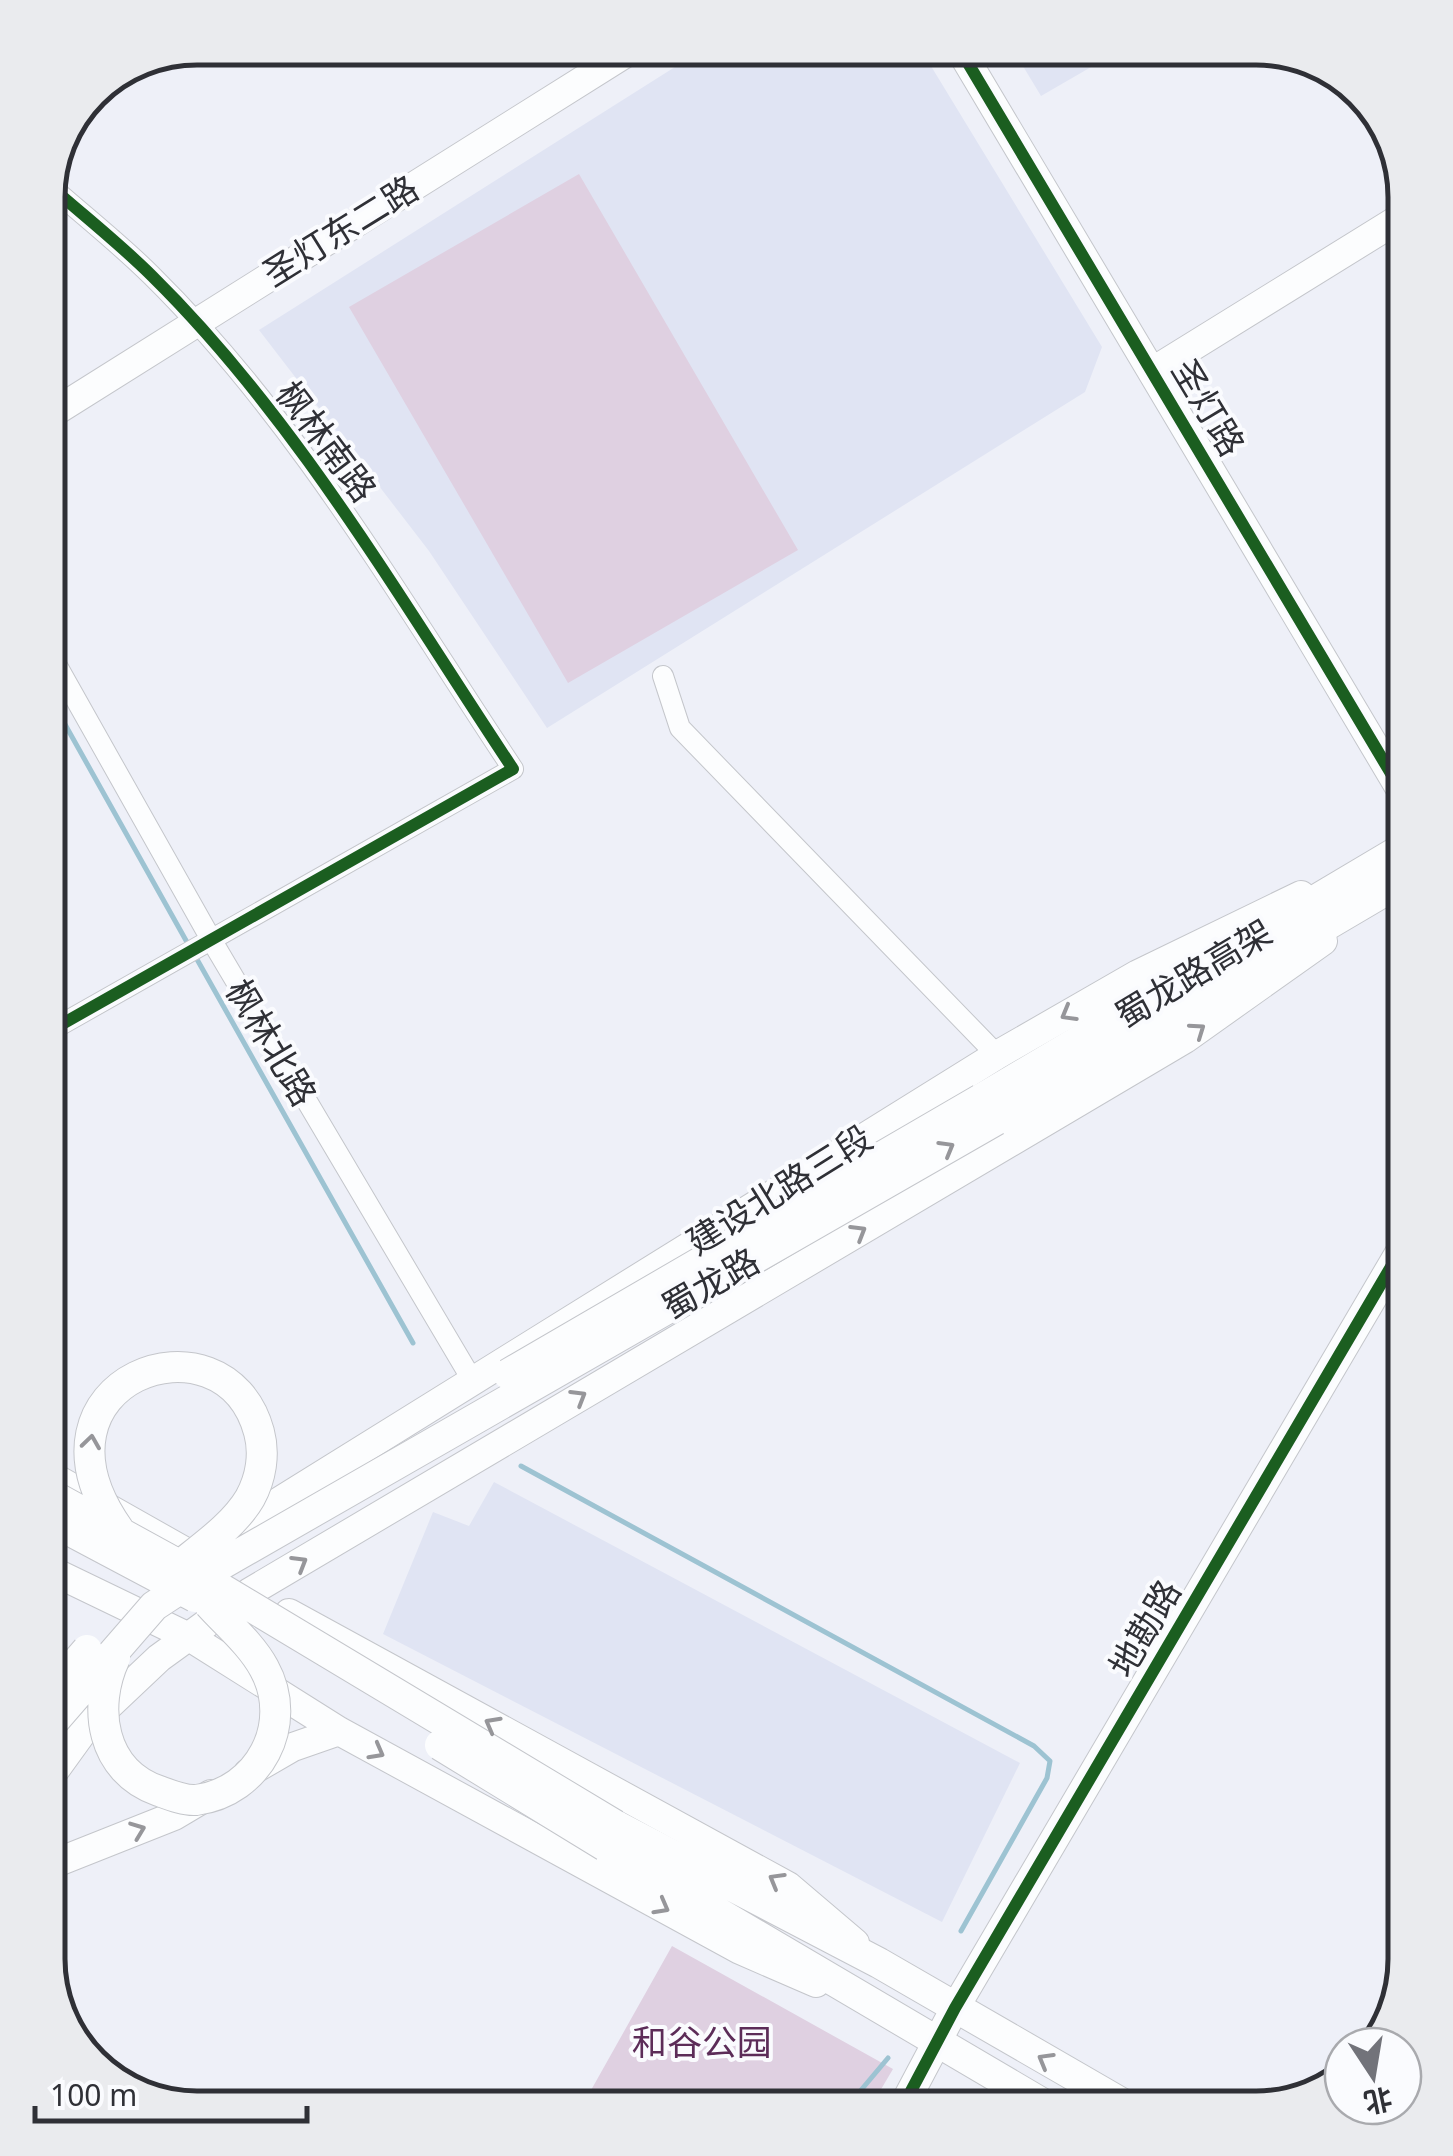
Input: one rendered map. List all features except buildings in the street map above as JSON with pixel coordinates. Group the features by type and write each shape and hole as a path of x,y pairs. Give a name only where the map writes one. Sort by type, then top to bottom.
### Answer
{"main road":[{"name":"圣灯东二路","path":"65,405 192,321 606,65"},
{"name":"圣灯路","path":"969,65 1388,767"},
{"path":"1153,371 1388,226"},
{"name":"建设北路三段","path":"65,1697 133,1614 197,1581 471,1378 997,1055 1138,974 1388,854"},
{"name":"蜀龙路高架","path":"989,1109 1388,856"},
{"name":"蜀龙路","path":"65,1675 117,1615 284,1504 1388,890"},
{"path":"65,1756 87,1726 159,1658 250,1592 1185,1039 1388,893"},
{"name":"蜀龙路","path":"65,1708 154,1606 989,1109"},
{"name":"地勘路","path":"912,2091 955,2008 1388,1274"},
{"path":"119,1531 88,1467 89,1436 98,1411 116,1390 138,1374 165,1367 192,1368 218,1378 239,1394 254,1417 262,1444 261,1471 249,1499 229,1522 157,1585"},
{"path":"65,1486 197,1581 610,1836 879,1964 1100,2091"},
{"path":"65,1502 119,1531 610,1836 873,2008 1020,2091"},
{"path":"65,1526 197,1581 250,1592 788,1886 879,1964"},
{"path":"65,1578 133,1614 191,1638 338,1730 740,1950 873,2008"},
{"path":"197,1581 264,1668 278,1705 265,1756 236,1788 194,1800 143,1786 114,1756 103,1727 102,1688 114,1658 197,1581"},
{"path":"65,1859 174,1816 293,1746 338,1730"}],"street":[{"name":"枫林南路","path":"65,199 152,277 227,359 357,530 512,769 206,944"},
{"path":"662,676 680,728 997,1055"},
{"name":"枫林北路","path":"65,682 206,944 471,1378"},
{"path":"65,1023 206,944"}],"shaded area":[{"path":"678,65 930,65 1102,347 1085,392 547,728 429,551 259,330"},
{"path":"1022,65 1095,65 1041,96"},
{"path":"494,1482 1020,1763 942,1922 383,1634 433,1512 469,1526"}],"green space":[{"path":"579,174 798,550 568,683 349,307"},
{"name":"和谷公园","path":"672,1946 893,2069 880,2091 591,2091"}],"waterway":[{"path":"65,724 188,944"},
{"path":"194,954 413,1343"},
{"path":"521,1466 1034,1746 1050,1761 1047,1778 961,1931"},
{"path":"860,2091 888,2058"}],"cycle path":[{"path":"969,65 1388,768"},
{"path":"65,199 152,276 254,390 345,513 513,769 65,1022"},
{"path":"911,2091 955,2008 1388,1272"}]}
